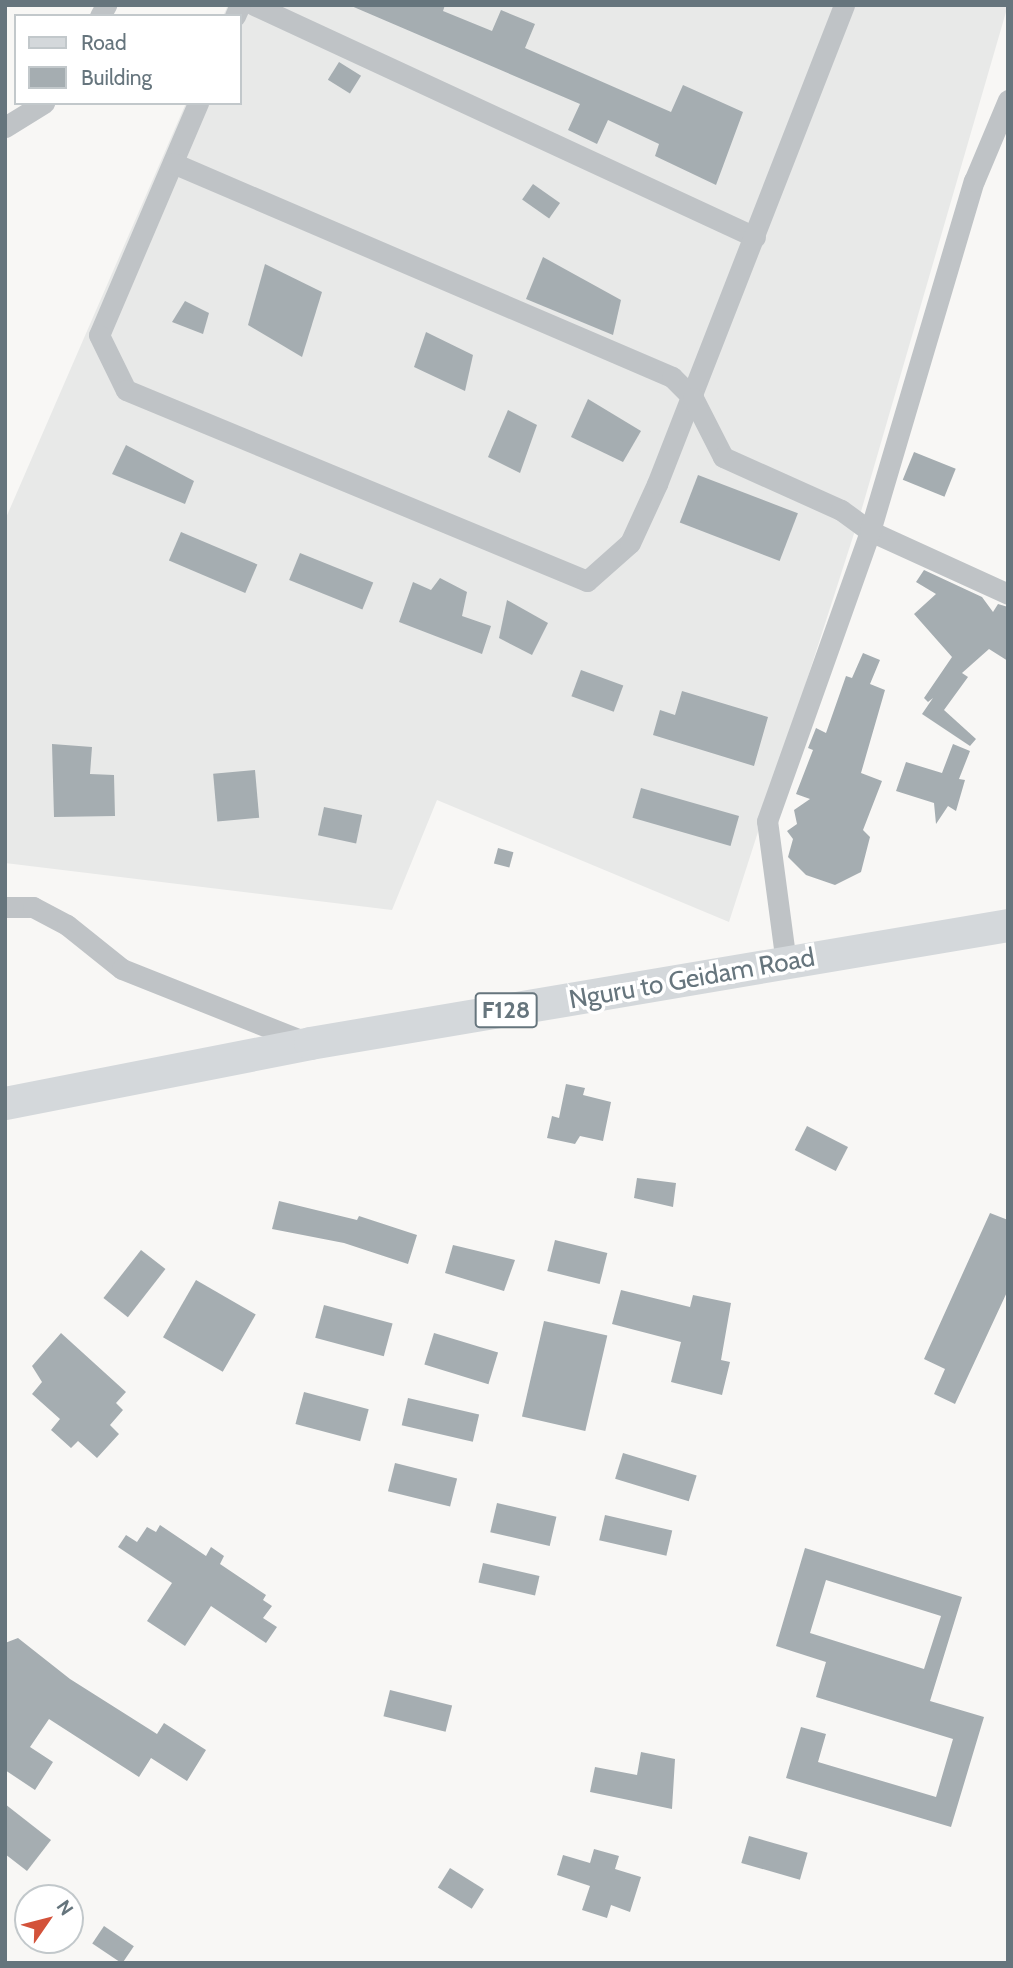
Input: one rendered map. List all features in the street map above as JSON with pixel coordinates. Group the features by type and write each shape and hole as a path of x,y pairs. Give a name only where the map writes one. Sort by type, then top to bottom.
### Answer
{"main road":[{"name":"Nguru to Geidam Road","path":"5,1103 310,1043 1008,925"}],"street":[{"path":"254,5 755,237"},
{"path":"197,105 99,334 126,390 587,581 629,543 693,398 844,5"},
{"path":"786,963 767,821 870,530 974,181 1008,100"},
{"path":"5,127 41,105"},
{"path":"173,163 672,377 693,398 723,457 841,510 870,530 1008,594"},
{"path":"5,907 33,907 67,925 122,970 310,1043"}],"shaded area":[{"path":"228,5 1008,5 860,515 729,922 437,800 392,910 5,863 5,520 185,105 242,105 242,14 224,14"}],"building":[{"path":"349,5 445,5 443,11 492,31 501,10 535,24 525,48 671,112 683,85 743,112 716,185 655,156 659,144 608,120 597,144 568,130 580,104"},
{"path":"339,62 361,76 350,94 328,80"},
{"path":"533,184 560,203 549,218 522,200"},
{"path":"543,257 621,300 613,335 526,299"},
{"path":"265,264 322,292 302,357 248,325"},
{"path":"185,301 209,313 203,334 172,322"},
{"path":"426,332 473,355 465,391 414,367"},
{"path":"588,399 641,431 623,462 571,437"},
{"path":"508,410 537,425 520,473 488,457"},
{"path":"126,445 194,481 185,504 112,474"},
{"path":"914,452 956,469 944,497 903,480"},
{"path":"698,475 798,513 780,561 680,523"},
{"path":"181,532 257,564 245,593 169,561"},
{"path":"300,553 373,583 362,609 289,580"},
{"path":"924,570 982,597 993,612 998,604 1008,607 1008,661 989,649 962,673 968,677 944,710 976,739 970,746 922,714 933,698 928,702 924,698 952,657 914,614 936,594 916,582"},
{"path":"440,578 467,592 462,616 491,626 482,654 399,622 413,582 431,590"},
{"path":"507,600 548,623 532,655 499,638"},
{"path":"863,653 880,660 870,684 885,690 861,773 882,781 863,830 870,837 861,872 835,885 806,875 788,857 793,839 787,831 797,824 794,810 810,799 796,794 813,750 808,748 816,728 826,733 846,676 852,678"},
{"path":"581,670 623,685 614,712 571,696"},
{"path":"682,691 768,717 754,766 653,735 660,710 675,715"},
{"path":"52,744 92,747 90,774 114,775 115,816 54,817"},
{"path":"953,744 970,751 959,779 965,780 956,811 948,806 936,824 934,803 896,791 906,762 942,773"},
{"path":"255,770 259,818 217,821 213,774"},
{"path":"641,788 739,816 731,846 632,818"},
{"path":"324,807 362,815 356,843 318,835"},
{"path":"498,848 513,852 509,868 494,863"},
{"path":"566,1084 585,1088 583,1095 611,1102 603,1141 580,1136 575,1144 547,1138 552,1116 559,1118"},
{"path":"807,1126 848,1147 836,1171 795,1150"},
{"path":"637,1178 676,1183 673,1207 634,1198"},
{"path":"279,1201 357,1220 359,1216 417,1235 408,1264 344,1243 272,1229"},
{"path":"990,1213 1008,1220 1008,1290 955,1404 934,1394 945,1369 924,1359"},
{"path":"555,1240 607,1253 600,1284 547,1271"},
{"path":"453,1245 515,1260 504,1291 445,1273"},
{"path":"141,1250 165,1269 128,1317 103,1298"},
{"path":"196,1280 256,1314 223,1372 163,1337"},
{"path":"621,1290 690,1307 693,1295 731,1303 721,1360 730,1362 722,1395 671,1382 681,1342 612,1324"},
{"path":"324,1305 393,1323 384,1356 315,1338"},
{"path":"544,1321 607,1336 585,1431 522,1416"},
{"path":"61,1333 126,1392 116,1403 123,1410 110,1425 119,1434 97,1458 78,1441 71,1448 51,1430 60,1419 32,1394 42,1382 32,1366"},
{"path":"434,1333 498,1353 488,1384 424,1365"},
{"path":"304,1392 369,1409 360,1441 295,1424"},
{"path":"408,1398 479,1414 473,1442 402,1425"},
{"path":"623,1453 697,1476 689,1501 615,1479"},
{"path":"395,1463 457,1478 450,1507 388,1491"},
{"path":"497,1503 556,1517 550,1546 490,1532"},
{"path":"605,1515 672,1531 666,1556 599,1540"},
{"path":"160,1525 206,1556 211,1547 224,1556 220,1564 266,1595 263,1600 272,1606 263,1618 277,1627 266,1643 211,1606 185,1646 147,1621 172,1583 118,1547 126,1535 137,1542 147,1527 156,1532"},
{"path":"805,1548 962,1597 930,1701 984,1717 951,1827 786,1778 801,1727 826,1734 818,1762 936,1797 953,1739 816,1697 826,1662 776,1646","holes":["826,1580 941,1616 924,1669 810,1633"]},
{"path":"483,1563 540,1576 535,1596 479,1582"},
{"path":"18,1638 70,1679 157,1734 164,1723 206,1750 187,1781 151,1758 139,1777 49,1719 30,1747 53,1762 35,1790 5,1770 5,1643"},
{"path":"390,1690 452,1705 446,1732 383,1716"},
{"path":"641,1752 675,1759 672,1809 590,1792 595,1767 637,1775"},
{"path":"5,1804 51,1840 27,1871 5,1854"},
{"path":"749,1836 808,1853 800,1880 741,1863"},
{"path":"594,1849 619,1856 615,1869 641,1877 630,1912 611,1905 607,1918 582,1910 590,1886 557,1875 563,1855 590,1863"},
{"path":"450,1868 484,1889 472,1909 438,1888"},
{"path":"104,1926 134,1946 121,1963 92,1943"}]}
